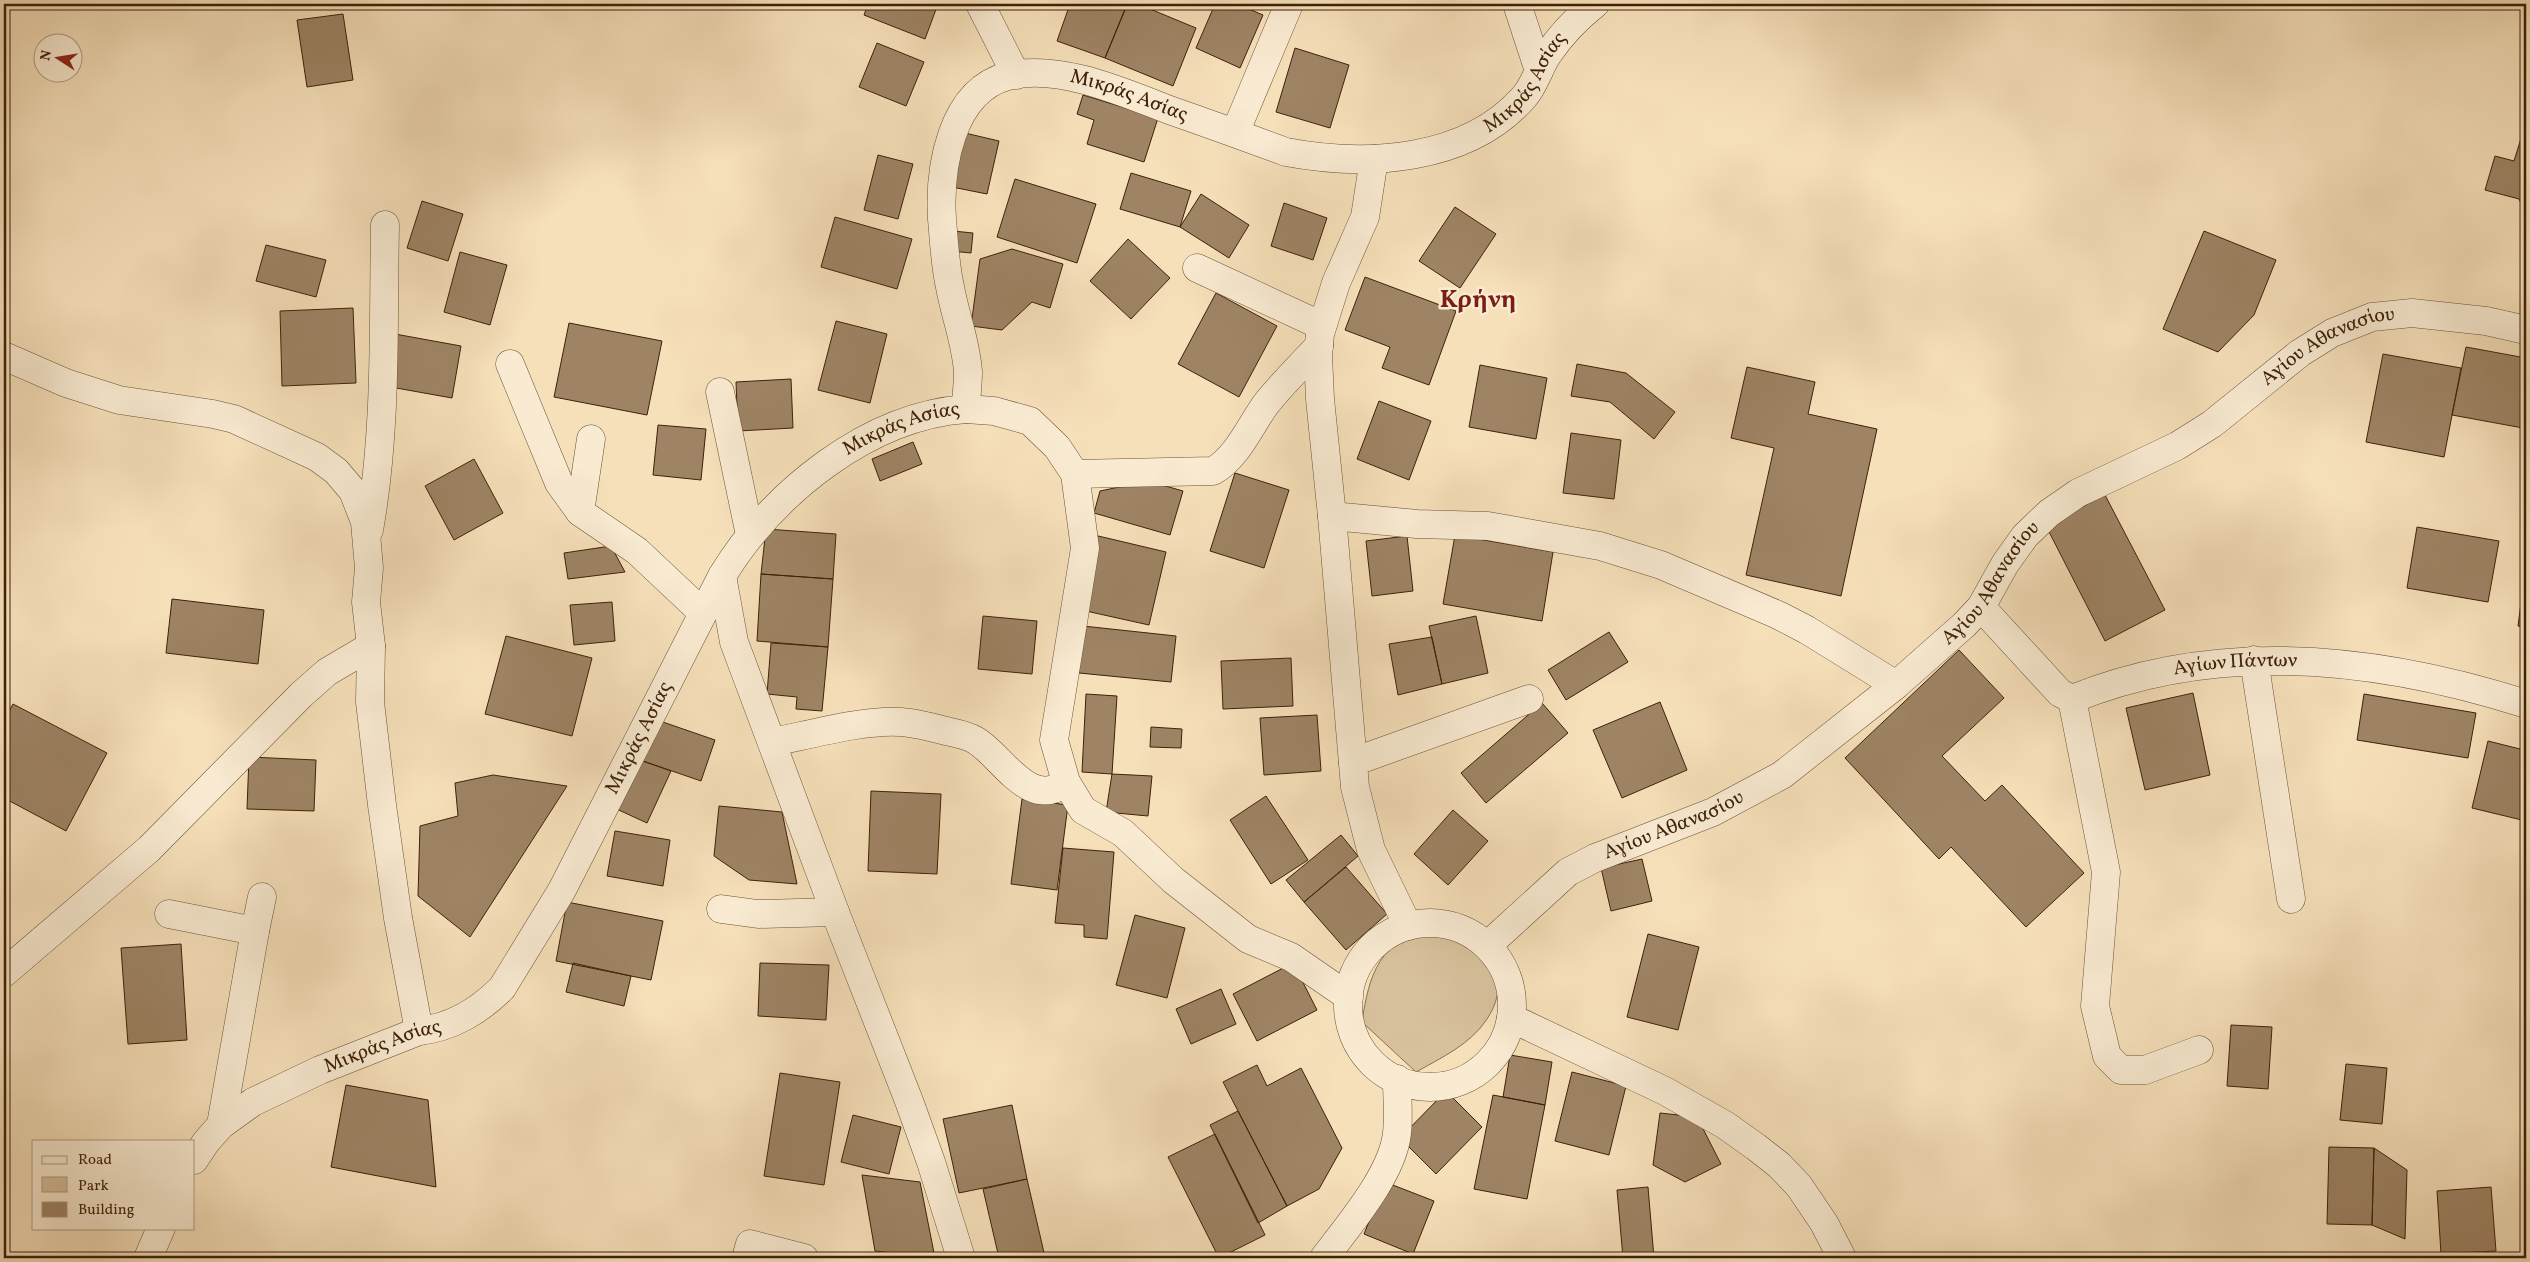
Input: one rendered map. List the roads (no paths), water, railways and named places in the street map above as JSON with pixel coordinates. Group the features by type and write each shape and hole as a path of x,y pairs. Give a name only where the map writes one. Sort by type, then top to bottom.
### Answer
{"street":[{"path":"980,4 1016,75"},
{"path":"1235,133 1289,4"},
{"path":"1517,4 1539,71"},
{"name":"Μικράς Ασίας","path":"195,1158 206,1142 237,1111 271,1092 419,1031 432,1030 465,1016 489,1001 502,988 562,890 722,576 750,535 791,492 859,445 924,416 966,409 968,371 959,318 950,287 942,219 941,189 944,160 958,122 973,100 992,83 1016,75 1044,75 1082,80 1286,152 1301,155 1374,160 1443,148 1485,131 1506,116 1525,96 1548,53 1567,28 1594,4"},
{"path":"1374,160 1365,217 1336,283 1321,336 1320,400 1353,762 1359,808 1371,850 1408,926"},
{"path":"366,549 377,487 381,428 385,225"},
{"path":"1197,268 1321,336"},
{"name":"Αγίου Αθανασίου","path":"1488,945 1568,872 1603,854 1713,812 1782,775 1896,685 1980,607 2024,536 2060,505 2089,486 2177,446 2212,424 2294,357 2332,333 2372,317 2412,313 2486,320 2526,330"},
{"path":"1075,474 1213,471 1221,467 1233,454 1280,387 1321,336"},
{"path":"4,356 66,383 119,400 213,414 234,419 317,457 336,471 353,491 365,522 369,568 366,602 371,646 370,702 382,804 398,918 419,1031"},
{"path":"510,364 559,483 580,512 637,551 703,613"},
{"path":"720,392 750,535"},
{"path":"966,409 994,411 1030,421 1057,446 1075,474 1086,548 1054,740 1066,782 1083,810 1123,834 1173,880 1248,939 1292,957 1349,997"},
{"path":"580,512 591,439"},
{"path":"1332,516 1416,524 1488,526 1600,546 1661,565 1778,615 1896,685"},
{"path":"722,576 734,642 925,1145 961,1258"},
{"path":"1980,607 2060,693 2072,699 2106,872 2095,1006 2107,1056 2121,1070 2145,1070 2199,1050"},
{"path":"4,973 149,850 301,695 327,672 371,646"},
{"path":"2254,660 2291,899"},
{"name":"Αγίων Πάντων","path":"2072,699 2105,687 2187,667 2254,660 2319,662 2429,676 2526,704"},
{"path":"1353,762 1529,700"},
{"path":"773,742 871,724 900,722 925,726 975,740 994,754 1020,782 1048,790 1058,788 1066,782"},
{"path":"222,1125 254,931 262,897"},
{"path":"721,909 758,914 835,912"},
{"path":"168,914 254,931"},
{"path":"1444,923 1469,933 1488,945 1502,964 1509,982 1512,1000 1511,1018 1503,1042 1496,1053 1469,1077 1451,1084 1433,1087 1397,1080 1379,1069 1359,1046 1352,1027 1349,997 1354,975 1371,948 1388,934 1408,926 1444,923"},
{"path":"1511,1018 1665,1092 1725,1125 1756,1147 1779,1165 1799,1186 1824,1223 1842,1258"},
{"path":"1324,1258 1370,1197 1387,1164 1397,1134 1397,1080"},
{"path":"148,1258 160,1230"},
{"path":"746,1258 750,1244 804,1258"}],"district":[{"name":"Κρήνη","path":"1478,300"}]}
